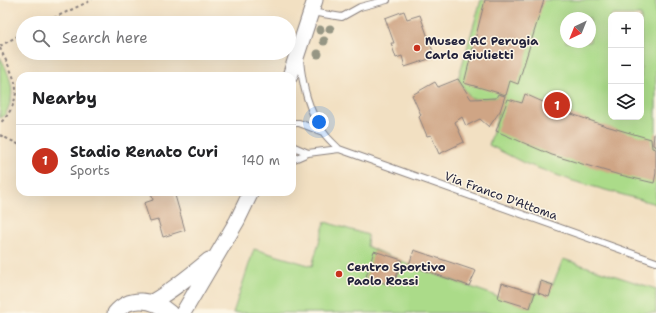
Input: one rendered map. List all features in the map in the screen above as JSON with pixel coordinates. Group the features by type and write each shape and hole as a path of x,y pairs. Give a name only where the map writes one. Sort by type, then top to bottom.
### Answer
{"street":[{"path":"296,59 313,6"},
{"path":"291,72 296,60"},
{"path":"183,313 249,196"},
{"path":"152,302 168,293 191,276 220,250"},
{"path":"115,312 127,304 140,301 152,302 163,307 170,313"}],"lane":[{"path":"313,6 342,17 360,7 386,0"},
{"name":"Via Franco D'Attoma","path":"299,50 302,77 313,113 323,132 339,149"},
{"name":"Via Franco D'Attoma","path":"296,124 323,132"},
{"path":"296,148 308,153"},
{"name":"Via Franco D'Attoma","path":"296,158 308,153 339,149 656,262"}],"path":[{"path":"58,16 92,0"},
{"path":"0,123 5,119 13,105 16,90 12,74 0,47 16,37"},
{"path":"0,136 16,143"}],"green space":[{"path":"481,0 656,0 656,204 573,181 524,163 489,145 504,96 499,94 496,98 471,99 458,79"},
{"path":"0,57 10,81 12,93 7,111 4,116 0,118"},
{"name":"Centro Sportivo Paolo Rossi","path":"325,222 368,235 367,246 399,259 409,265 530,308 535,293 538,293 541,281 553,284 563,259 656,289 656,313 233,313 254,249 312,266"}],"building":[{"path":"485,0 544,0 518,84 510,81 506,95 464,83"},
{"path":"404,11 407,19 420,15 435,57 405,67 402,56 396,58 391,43 394,43 385,18"},
{"path":"458,79 471,99 496,98 498,94 505,96 500,111 489,127 480,119 466,126 462,117 455,122 464,142 439,154 431,135 427,136 419,117 421,115 412,95 435,82 438,87"},
{"path":"525,94 563,111 606,126 651,139 652,148 656,149 656,173 654,183 616,174 552,155 496,131 508,99 522,103"},
{"path":"656,131 656,147 653,145 654,134"},
{"path":"152,196 175,196 185,230 163,237 158,220 150,222 144,203 153,200"},
{"path":"414,250 476,271 469,286 409,265"},
{"path":"374,251 402,260 393,286 366,277"},
{"path":"541,281 553,285 549,297 538,293"},
{"path":"502,283 535,293 530,308 498,298"}],"place":[{"name":"Museo AC Perugia Carlo Giulietti","path":"417,48"},
{"name":"Stadio Renato Curi","path":"557,105"},
{"name":"Centro Sportivo Paolo Rossi","path":"339,274"}]}
